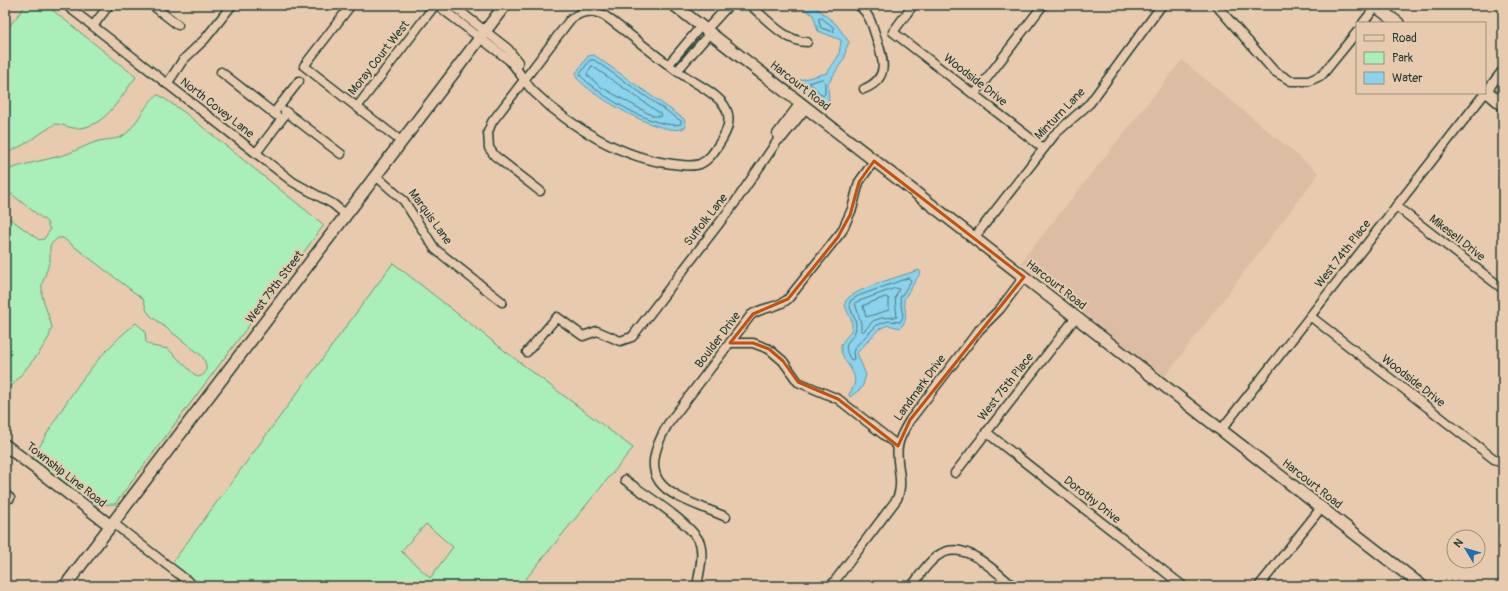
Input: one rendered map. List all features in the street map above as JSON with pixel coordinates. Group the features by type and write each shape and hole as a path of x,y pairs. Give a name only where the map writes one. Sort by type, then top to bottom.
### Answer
{"street":[{"name":"North Covey Lane","path":"66,5 298,186 329,202 346,215"},
{"path":"93,26 109,5"},
{"path":"152,5 178,25"},
{"path":"167,84 184,60 205,39 232,5"},
{"path":"350,5 304,66 402,142"},
{"path":"436,5 514,55 518,62 517,69 525,78 537,95 580,127 623,151 642,158 663,163 696,165 709,157 724,137 729,120 727,112 723,104 605,16 597,12 586,12 577,15 569,21 525,78 492,122 488,138 489,148 495,156 540,191"},
{"name":"Moray Court West","path":"357,107 436,5"},
{"path":"452,5 483,35"},
{"name":"West 79th Street","path":"66,586 506,5"},
{"name":"Harcourt Road","path":"674,5 1422,586"},
{"path":"668,64 706,30 729,5"},
{"path":"750,5 790,38 799,42 806,42"},
{"path":"858,5 870,17 884,62 882,74 878,79 864,89"},
{"name":"Woodside Drive","path":"913,5 893,32 1043,148"},
{"path":"974,95 1043,5"},
{"name":"Minturn Lane","path":"974,238 1043,148 1055,134 1087,106 1162,5"},
{"path":"1216,5 1272,69 1281,77 1291,81 1303,82 1317,78 1324,73 1356,33"},
{"path":"1365,22 1376,5 1397,22"},
{"path":"677,71 706,30"},
{"name":"West 74th Place","path":"1486,91 1503,70"},
{"path":"221,72 341,154"},
{"path":"256,153 281,113 298,81"},
{"path":"1486,93 1503,105"},
{"name":"West 74th Place","path":"1221,430 1483,94"},
{"name":"Suffolk Lane","path":"527,352 557,317 583,336 599,332 620,341 632,337 734,204 778,140 777,134 803,105"},
{"name":"Boulder Drive","path":"726,517 678,497 661,483 654,474 654,456 658,442 665,429 753,314 760,310 780,305 788,299 838,237 848,221 859,182 874,161"},
{"name":"Marquis Lane","path":"376,176 404,201 438,252 502,302"},
{"name":"Mikesell Drive","path":"1396,206 1503,290"},
{"name":"Landmark Drive","path":"831,586 897,499 901,485 898,446 902,433 910,420 979,330 1000,309 1024,277"},
{"name":"Woodside Drive","path":"1310,316 1494,459 1503,464"},
{"name":"West 75th Place","path":"955,473 1076,317"},
{"path":"730,343 753,343 772,351 783,360 798,382 838,399 898,446"},
{"name":"Dorothy Drive","path":"986,432 1183,586"},
{"name":"Township Line Road","path":"5,445 107,523 112,524"},
{"path":"625,480 692,531 700,544 701,564 697,586"},
{"path":"1259,586 1321,508"},
{"path":"112,524 117,526 194,586"},
{"path":"912,586 934,558 941,553 957,550 977,558 1013,586"}],"highlighted area":[{"path":"874,161 1024,277 910,420 898,446 838,399 798,382 783,361 769,349 753,343 730,343 753,314 788,299 838,237 850,215 859,182"}],"shaded area":[{"path":"1182,60 1319,173 1164,378 1021,262"}],"green space":[{"path":"26,5 46,5 136,77 110,111 94,124 73,128 55,124 23,145 5,154 5,32"},
{"path":"159,95 184,112 324,225 115,504 94,505 33,458 78,385 105,353 136,323 145,331 146,342 152,346 168,349 197,377 204,374 206,371 205,361 201,355 151,316 147,311 143,299 63,238 58,238 50,245 50,261 42,284 42,296 52,327 49,337 39,353 5,394 5,215 39,240 44,239 50,230 47,222 5,189 5,171 67,154 99,141 123,136 133,126 151,101"},
{"path":"393,263 510,355 633,448 520,586 203,586 172,563","holes":["426,524 453,547 430,578 401,551"]}],"water":[{"path":"799,5 813,5 836,24 849,42 845,57 828,84 829,102 825,103 802,84 800,80 827,73 839,55 841,40 818,31 813,15"},
{"path":"594,55 684,119 686,127 676,130 646,122 611,104 584,85 576,77 576,73 588,56"},
{"path":"919,270 921,272 904,299 906,318 903,324 900,328 888,325 879,329 857,353 866,375 862,388 850,397 849,394 855,381 852,371 841,350 842,343 850,333 852,326 845,303 848,298 855,293 866,288"}]}
